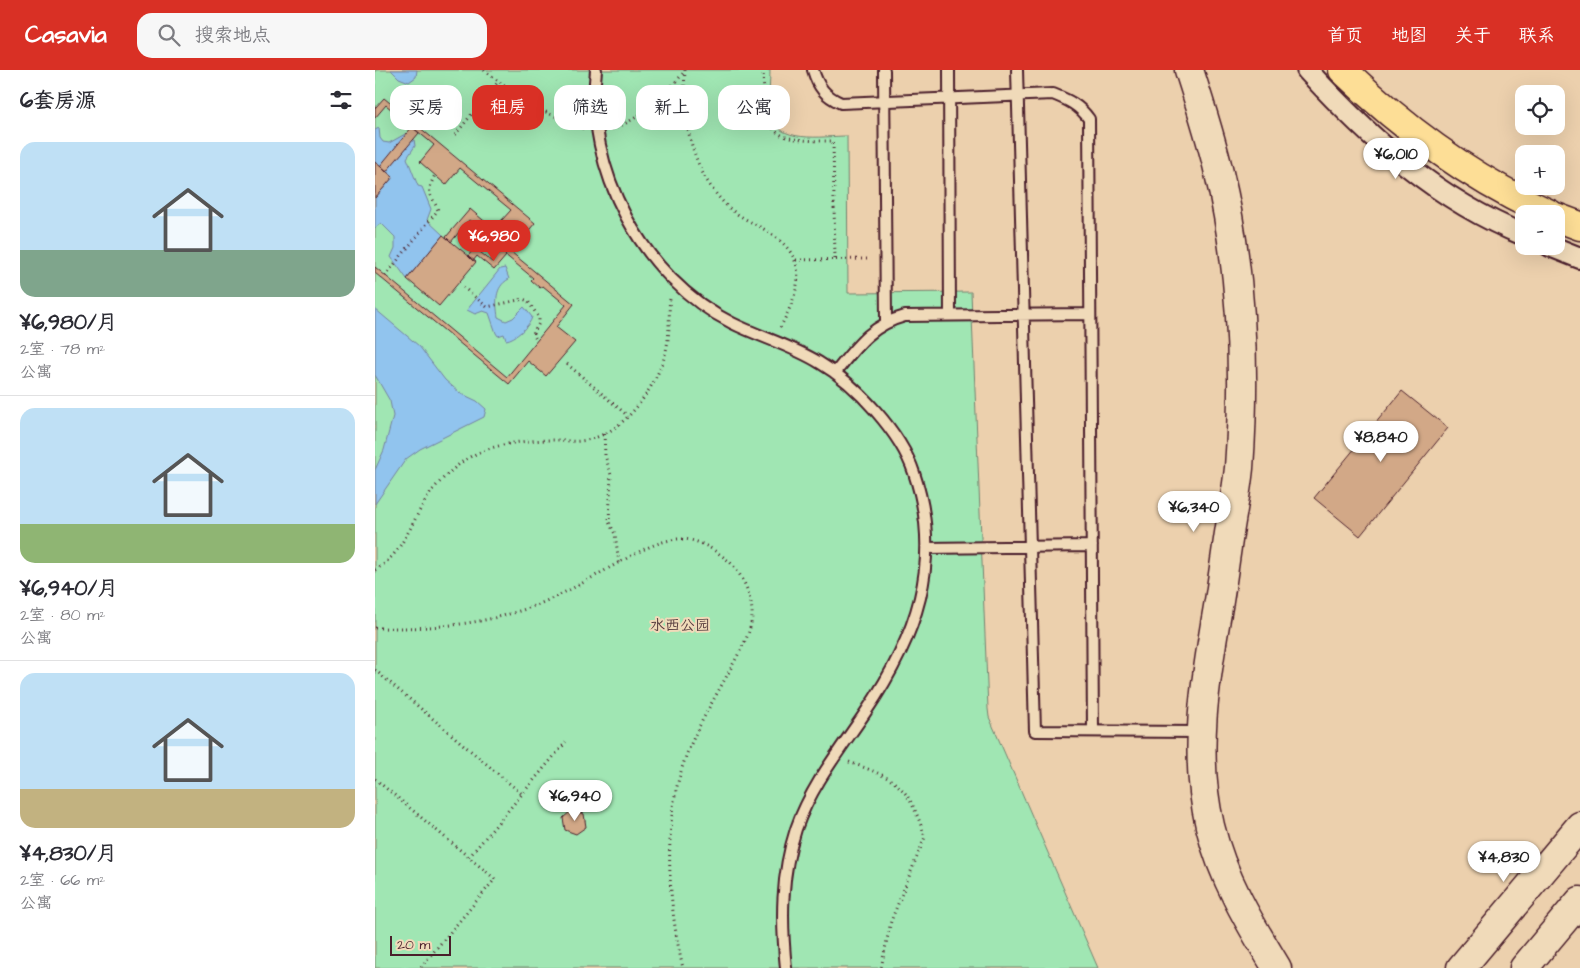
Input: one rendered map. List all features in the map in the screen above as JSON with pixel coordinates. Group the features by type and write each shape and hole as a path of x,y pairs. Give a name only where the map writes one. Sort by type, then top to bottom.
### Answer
{"highway":[{"path":"1351,78 1394,117 1438,151 1482,181 1531,205"},
{"path":"1565,220 1580,226"}],"street":[{"path":"1170,70 1188,125 1208,201 1220,275 1228,369 1224,472 1189,700 1210,827 1238,900 1277,968"},
{"path":"1189,70 1219,173 1230,230 1242,358 1239,470 1209,650 1194,732 1186,760 1196,824 1228,913 1259,968"},
{"path":"1307,70 1385,149 1435,189 1515,231"},
{"path":"1565,252 1580,258"},
{"path":"1461,968 1580,826"},
{"path":"1524,968 1580,901"}],"lane":[{"path":"596,70 595,100 605,166 626,218 642,244 677,284 707,308 731,322 819,362 853,388 888,427 913,470 922,502 928,536 927,548 923,583 910,630 888,676 834,757 813,793 797,827 785,870 781,914 786,968"},
{"path":"813,70 819,88 829,97 841,103 1053,94 1069,100 1082,109 1089,119 1093,731"},
{"path":"884,70 886,321"},
{"path":"949,70 950,315"},
{"path":"1017,70 1035,730 1194,732"},
{"path":"835,373 860,343 886,321 905,316 1090,314"},
{"path":"927,548 1092,546"}],"path":[{"path":"484,70 530,105 559,120 599,133 620,127 641,113 661,96 685,70"},
{"path":"685,70 684,108 688,130 693,151 709,183 724,204 777,237 796,260 798,275 793,303 773,341"},
{"path":"763,70 764,110 774,132 786,139 833,141 835,260"},
{"path":"455,136 498,82"},
{"path":"385,276 438,210 429,196 429,188 435,175"},
{"path":"796,260 867,259"},
{"path":"375,570 388,563 397,552 429,496 465,460 488,450 513,443 543,440 580,441 604,434 628,416 641,402 662,364 668,344 669,301 677,284"},
{"path":"463,287 487,307 523,299 528,302 539,318 539,323 533,334 537,340"},
{"path":"567,364 628,416"},
{"path":"604,434 605,455 611,475 609,522 615,534 619,563"},
{"path":"375,628 433,628 476,622 504,615 539,604 619,563 640,550 679,539 697,541 729,562 740,576 749,596 752,616 748,636 692,742 679,775 673,813 671,870 676,938 683,968"},
{"path":"375,670 522,794"},
{"path":"469,857 566,742"},
{"path":"834,757 887,778 905,791 917,812 925,837 891,921 881,968"},
{"path":"375,779 495,879 420,968"}],"green space":[{"name":"水西公园","path":"375,70 770,70 769,85 718,85 718,130 781,130 802,136 847,136 848,293 971,292 989,717 1098,968 375,968"}],"water":[{"path":"391,70 417,70 416,77 409,82 399,78"},
{"path":"379,128 380,138 383,142 389,143 407,133 414,139 415,146 407,158 418,186 422,187 431,209 427,220 443,235 407,279 391,257 395,248 395,237 381,223 375,228 375,198 393,177 375,162 375,130"},
{"path":"505,268 509,279 504,282 498,291 498,317 506,321 513,318 524,307 532,317 522,332 506,340 504,334 498,336 496,333 489,313 483,311 475,314 467,310 500,269"},
{"path":"375,309 419,346 445,380 460,393 477,401 486,409 484,417 420,449 406,459 375,504 375,470 384,450 393,416 390,401 375,375"}],"building":[{"path":"384,98 390,103 390,108 386,105 375,118 375,108"},
{"path":"410,130 416,130 419,133 386,172 380,166"},
{"path":"416,130 423,130 535,223 511,252 574,304 556,327 575,342 546,376 528,361 509,384 375,273 375,267 507,377 566,305 543,286 540,288 531,280 533,278 503,253 518,235 501,221 511,210 460,168 446,185 420,162 434,145"},
{"path":"375,162 393,177 375,198"},
{"path":"470,209 496,231 503,223 509,228 489,252 484,247 480,252 492,262 501,251 506,256 494,270 477,256 473,261 468,256 486,234 469,220 451,242 446,237"},
{"path":"443,235 476,262 439,306 407,279"},
{"path":"1402,391 1448,428 1360,536 1314,498"},
{"path":"572,810 584,814 586,827 576,834 565,830 563,818"}]}
